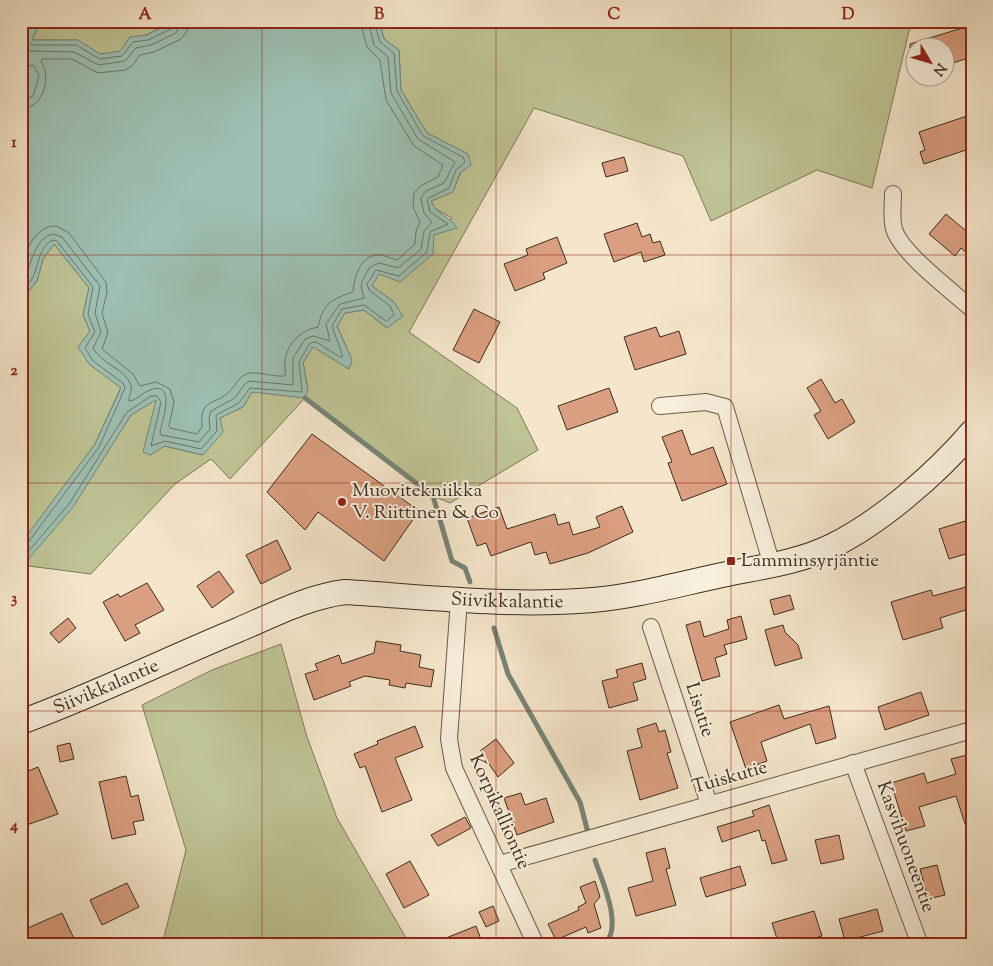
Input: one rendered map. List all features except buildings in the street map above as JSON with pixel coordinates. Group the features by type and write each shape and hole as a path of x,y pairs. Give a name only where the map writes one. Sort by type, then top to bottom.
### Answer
{"main road":[{"name":"Siivikkalantie","path":"21,722 92,694 293,606 326,595 344,592 459,600 536,602 595,600 772,565 830,548 858,531 928,478 972,432"}],"street":[{"path":"893,194 892,217 897,238 926,270 972,309"},
{"path":"660,406 706,402 725,407 772,565"},
{"name":"Korpikalliontie","path":"459,600 449,739 454,768 536,945"},
{"name":"Lisutie","path":"652,627 709,804"},
{"name":"Tuiskutie","path":"500,864 972,730"},
{"name":"Kasvihuoneentie","path":"853,764 920,945"}],"green space":[{"path":"21,21 41,21 21,29"},
{"path":"41,21 174,21 146,35 130,38 120,52 100,54 77,40 32,40"},
{"path":"379,21 916,21 906,38 872,188 817,170 711,221 683,156 534,108 409,332 517,408 538,450 450,503 433,496 305,398 230,479 211,459 175,484 91,574 21,565 21,558 27,561 105,456 131,415 156,399 150,455 164,446 203,455 220,418 243,407 252,392 308,390 303,363 313,346 349,369 352,360 337,326 345,313 364,310 387,328 394,302 372,286 378,274 434,235 452,218 434,208 431,201 453,192 468,154 427,133 401,90 399,50 384,39"},
{"path":"54,244 89,288 83,315 90,331 89,364 121,387 95,444 21,546 21,300 37,281 43,259"},
{"path":"281,644 307,737 337,818 410,945 162,945 186,850 142,705 212,670"}],"water":[{"path":"41,21 32,40 78,40 100,54 120,51 130,37 147,35 174,21 379,21 384,39 399,50 401,90 427,133 468,154 471,165 460,173 453,192 431,201 436,209 457,228 434,235 433,254 400,282 379,274 372,286 394,302 403,316 387,328 364,310 345,313 337,326 352,360 349,369 313,347 303,363 308,390 305,398 252,392 243,407 220,418 223,432 203,455 165,446 150,455 143,452 156,400 131,415 73,507 27,561 21,558 23,541 95,444 121,388 89,364 78,347 90,331 83,315 89,288 54,244 43,259 37,281 21,300 21,98 28,75 21,75 21,29"}],"waterway":[{"path":"305,398 433,496 452,561 465,568 470,582"},
{"path":"494,628 508,674 580,802 587,829"},
{"path":"595,860 610,904 612,916 610,937 604,945"}],"place":[{"name":"Muovitekniikka V. Riittinen & Co","path":"342,502"},
{"name":"Lamminsyrjäntie","path":"731,561"}]}
